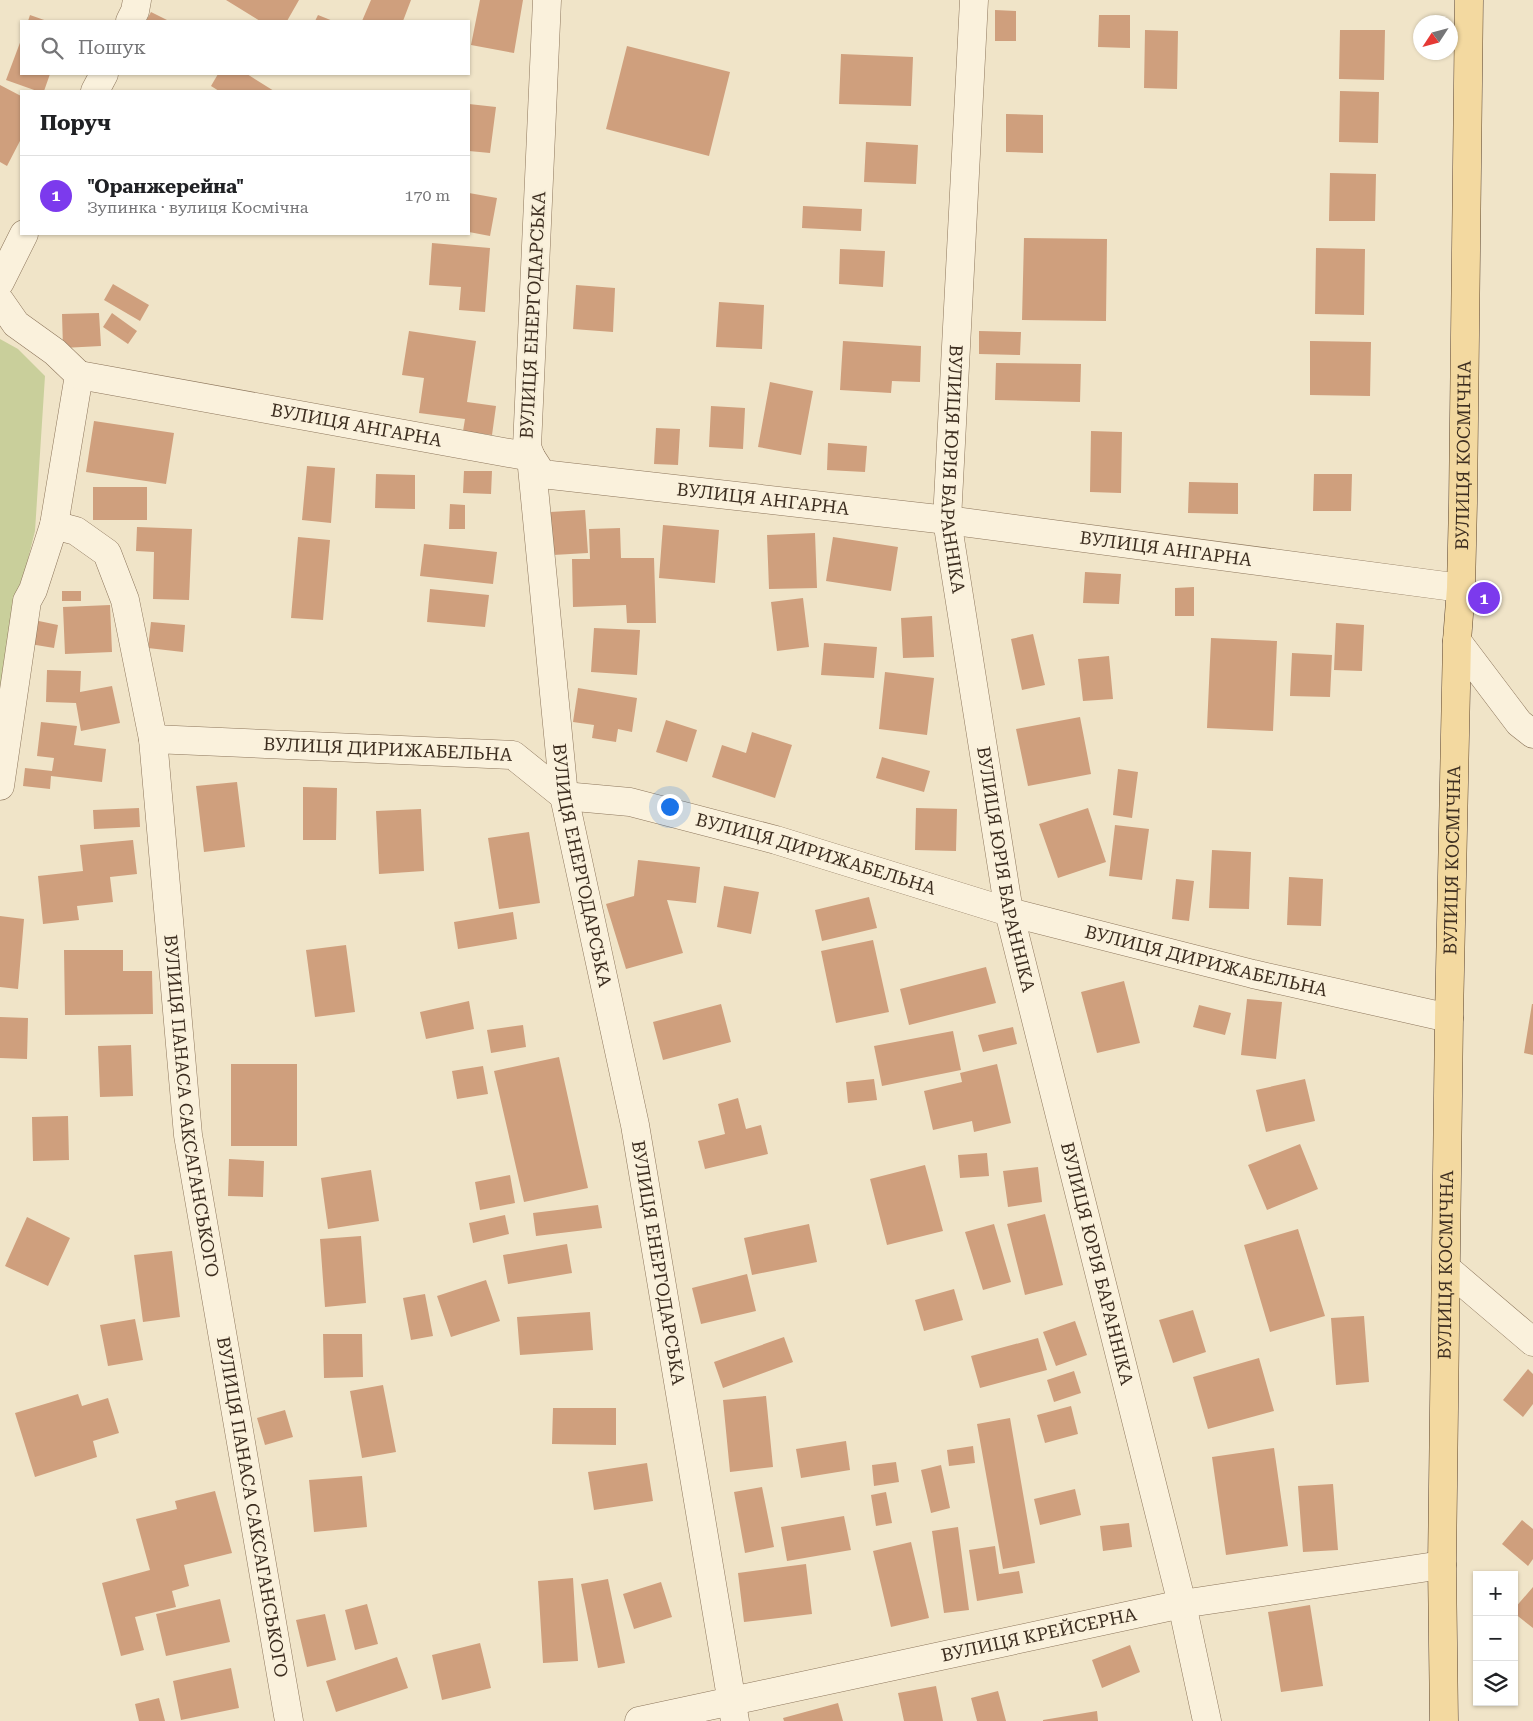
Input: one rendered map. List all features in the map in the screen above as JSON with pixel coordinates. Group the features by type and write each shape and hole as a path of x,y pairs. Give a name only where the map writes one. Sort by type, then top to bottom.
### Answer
{"main road":[{"name":"ВУЛИЦЯ КОСМІЧНА","path":"1444,1721 1442,1565 1449,1018 1457,641 1461,588 1469,0"}],"street":[{"path":"130,20 137,0"},
{"name":"ВУЛИЦЯ ЕНЕРГОДАРСЬКА","path":"547,0 527,447 531,457 564,796 635,1125 733,1711"},
{"name":"ВУЛИЦЯ ЮРІЯ БАРАННІКА","path":"974,0 947,520 1009,912 1182,1604 1207,1721"},
{"path":"96,90 103,75"},
{"path":"0,282 24,235"},
{"path":"0,301 16,324 56,352 79,374 54,525 33,590 27,601 0,786"},
{"name":"ВУЛИЦЯ АНГАРНА","path":"79,374 531,457 542,474 947,520 1461,588"},
{"name":"ВУЛИЦЯ ПАНАСА САКСАГАНСЬКОГО","path":"54,525 76,531 107,553 125,600 152,740 188,1134 289,1721"},
{"path":"1457,641 1519,723 1533,734"},
{"name":"ВУЛИЦЯ ДИРИЖАБЕЛЬНА","path":"152,740 513,755 564,796 630,802 776,840 1009,912 1244,971 1449,1018"},
{"path":"1446,1268 1533,1342"},
{"name":"ВУЛИЦЯ КРЕЙСЕРНА","path":"639,1721 733,1711 1182,1604 1442,1565"}],"green space":[{"path":"0,339 18,349 45,376 35,531 13,619 0,709"}],"building":[{"path":"226,0 299,0 288,20 258,20"},
{"path":"371,0 411,0 403,20 362,20"},
{"path":"480,0 523,0 514,53 471,45"},
{"path":"995,10 1016,11 1016,41 995,41"},
{"path":"151,12 167,20 147,20"},
{"path":"30,15 44,20 28,20"},
{"path":"318,15 330,20 316,20"},
{"path":"1099,15 1130,15 1130,48 1098,47"},
{"path":"1145,30 1178,31 1177,89 1144,88"},
{"path":"1340,30 1385,30 1384,80 1339,79"},
{"path":"20,43 20,75 50,75 44,90 34,90 6,80"},
{"path":"627,46 730,72 709,156 606,129"},
{"path":"841,54 913,57 911,106 839,104"},
{"path":"217,75 249,75 272,90 217,90 211,86"},
{"path":"0,85 20,95 20,141 7,166 0,162"},
{"path":"1340,91 1379,92 1378,143 1339,142"},
{"path":"470,104 496,107 490,153 470,151"},
{"path":"1006,114 1043,115 1043,153 1006,152"},
{"path":"866,142 918,145 916,184 864,182"},
{"path":"1330,173 1376,174 1375,221 1329,221"},
{"path":"470,193 497,198 490,236 470,232"},
{"path":"803,206 862,209 861,231 802,228"},
{"path":"1024,238 1107,239 1106,321 1022,320"},
{"path":"432,243 490,248 485,312 459,310 461,287 429,285"},
{"path":"1316,248 1365,249 1364,315 1315,314"},
{"path":"840,249 885,251 883,287 839,284"},
{"path":"113,284 149,305 140,321 104,300"},
{"path":"576,285 615,288 613,332 573,329"},
{"path":"719,302 764,305 762,349 716,347"},
{"path":"99,313 101,346 63,348 62,314"},
{"path":"112,313 137,331 128,344 103,327"},
{"path":"409,331 476,341 467,402 496,406 492,435 463,431 465,419 419,413 424,378 402,375"},
{"path":"979,331 1021,332 1020,355 979,354"},
{"path":"843,341 921,346 920,382 892,381 891,393 840,390"},
{"path":"1310,341 1371,342 1370,396 1310,395"},
{"path":"996,363 1081,364 1080,402 995,400"},
{"path":"770,382 813,391 801,455 758,447"},
{"path":"711,406 745,408 743,449 709,447"},
{"path":"94,421 174,433 166,484 86,472"},
{"path":"656,428 680,429 678,465 654,464"},
{"path":"1091,431 1122,432 1121,493 1090,492"},
{"path":"828,443 867,446 865,472 827,470"},
{"path":"307,466 335,468 331,523 302,520"},
{"path":"464,471 492,471 491,494 463,493"},
{"path":"376,474 415,475 415,509 375,508"},
{"path":"1314,474 1352,474 1351,511 1313,511"},
{"path":"1189,482 1238,483 1238,514 1188,513"},
{"path":"93,487 147,487 147,520 93,520"},
{"path":"450,504 465,505 465,529 449,529"},
{"path":"585,510 588,553 553,555 550,512"},
{"path":"663,525 719,530 715,583 659,578"},
{"path":"137,527 192,529 189,600 153,599 154,552 136,551"},
{"path":"620,528 621,558 654,558 656,623 627,623 626,605 573,607 572,559 590,559 589,529"},
{"path":"815,533 817,588 769,589 767,535"},
{"path":"298,537 330,540 323,620 291,618"},
{"path":"833,537 898,547 891,591 826,581"},
{"path":"424,544 497,552 493,584 420,576"},
{"path":"1085,572 1121,574 1119,604 1083,603"},
{"path":"1194,587 1194,616 1175,616 1175,588"},
{"path":"430,589 489,595 485,627 427,622"},
{"path":"62,591 81,591 81,601 62,601"},
{"path":"803,598 809,647 777,651 771,602"},
{"path":"110,605 112,652 65,654 63,607"},
{"path":"932,616 934,657 903,658 901,618"},
{"path":"34,620 58,625 54,648 30,644"},
{"path":"151,622 185,625 183,652 148,648"},
{"path":"1336,623 1364,625 1362,671 1334,670"},
{"path":"594,628 640,630 637,675 591,672"},
{"path":"1033,634 1045,685 1022,690 1011,639"},
{"path":"1211,638 1277,641 1273,731 1207,728"},
{"path":"824,643 877,647 874,678 821,675"},
{"path":"1292,653 1332,655 1330,697 1290,696"},
{"path":"1109,656 1113,699 1083,701 1078,659"},
{"path":"47,670 81,671 80,692 112,686 120,723 81,731 76,703 46,702"},
{"path":"885,672 934,678 927,735 879,729"},
{"path":"578,688 637,698 632,732 618,729 616,742 592,738 594,725 573,722"},
{"path":"1080,717 1091,774 1028,786 1016,729"},
{"path":"666,720 697,730 687,762 656,752"},
{"path":"41,722 77,726 74,745 106,749 102,782 51,776 50,789 23,786 25,768 52,771 54,758 37,756"},
{"path":"752,732 792,745 775,798 712,777 722,745 746,753"},
{"path":"882,757 930,771 924,792 876,778"},
{"path":"1118,769 1138,772 1132,818 1113,815"},
{"path":"237,782 245,847 204,852 196,786"},
{"path":"303,787 337,788 336,840 303,840"},
{"path":"139,808 140,827 94,829 93,810"},
{"path":"916,808 957,809 956,851 915,850"},
{"path":"1088,808 1106,862 1058,878 1039,824"},
{"path":"421,809 424,871 379,874 376,811"},
{"path":"1115,825 1149,829 1142,880 1109,876"},
{"path":"529,832 540,903 499,909 488,838"},
{"path":"133,840 137,874 110,877 113,902 77,906 79,920 43,924 38,876 83,871 80,845"},
{"path":"1212,850 1251,852 1249,909 1209,908"},
{"path":"638,860 700,867 696,903 667,900 683,953 626,969 606,904 634,896"},
{"path":"1289,877 1323,879 1321,926 1287,925"},
{"path":"1176,879 1194,881 1189,921 1172,919"},
{"path":"724,886 759,892 751,934 717,927"},
{"path":"869,897 877,928 822,941 815,910"},
{"path":"513,912 517,939 458,949 454,922"},
{"path":"0,916 24,919 18,989 0,987"},
{"path":"873,940 889,1012 836,1023 821,951"},
{"path":"346,945 355,1012 315,1017 306,950"},
{"path":"64,950 123,950 123,971 152,971 153,1014 65,1015"},
{"path":"986,967 996,1003 909,1025 900,989"},
{"path":"1124,981 1140,1043 1097,1053 1081,992"},
{"path":"1247,999 1282,1002 1276,1059 1241,1055"},
{"path":"469,1001 474,1029 426,1039 420,1012"},
{"path":"721,1004 731,1042 663,1060 653,1022"},
{"path":"1533,1004 1533,1055 1524,1053"},
{"path":"1199,1005 1231,1013 1225,1035 1193,1027"},
{"path":"0,1017 28,1018 27,1059 0,1058"},
{"path":"523,1025 526,1047 491,1053 487,1030"},
{"path":"1013,1027 1017,1044 983,1052 978,1035"},
{"path":"953,1031 961,1070 882,1086 874,1046"},
{"path":"131,1045 133,1096 100,1097 98,1046"},
{"path":"559,1057 588,1188 524,1202 494,1071"},
{"path":"231,1064 297,1064 297,1146 231,1146"},
{"path":"997,1064 1011,1123 974,1132 972,1121 933,1130 924,1091 962,1082 960,1073"},
{"path":"483,1066 488,1094 457,1099 452,1071"},
{"path":"874,1079 877,1100 848,1103 846,1082"},
{"path":"1305,1079 1315,1121 1266,1132 1256,1090"},
{"path":"738,1098 746,1129 761,1125 768,1154 705,1169 698,1141 725,1134 718,1104"},
{"path":"68,1116 69,1160 33,1161 32,1117"},
{"path":"1300,1144 1318,1189 1267,1210 1248,1165"},
{"path":"987,1153 989,1176 960,1178 958,1155"},
{"path":"229,1159 264,1161 263,1197 228,1196"},
{"path":"925,1165 943,1231 887,1245 870,1179"},
{"path":"1038,1167 1042,1202 1008,1207 1003,1171"},
{"path":"371,1170 379,1221 328,1229 321,1178"},
{"path":"510,1175 515,1203 480,1210 475,1182"},
{"path":"598,1205 602,1228 536,1236 533,1213"},
{"path":"1045,1214 1063,1285 1025,1295 1007,1224"},
{"path":"505,1215 509,1234 473,1243 469,1223"},
{"path":"27,1217 70,1238 48,1286 5,1266"},
{"path":"809,1224 817,1262 752,1275 744,1238"},
{"path":"994,1224 1011,1282 983,1290 965,1232"},
{"path":"1298,1229 1325,1316 1270,1332 1244,1245"},
{"path":"361,1236 366,1303 325,1307 320,1239"},
{"path":"567,1244 572,1273 508,1284 503,1255"},
{"path":"172,1251 180,1317 143,1322 134,1255"},
{"path":"747,1274 756,1311 701,1324 692,1288"},
{"path":"486,1280 500,1321 451,1337 437,1296"},
{"path":"954,1289 963,1320 924,1331 915,1300"},
{"path":"425,1294 433,1336 411,1340 403,1298"},
{"path":"1193,1310 1206,1352 1173,1363 1159,1320"},
{"path":"590,1312 593,1350 520,1355 517,1317"},
{"path":"1364,1316 1369,1382 1336,1385 1331,1318"},
{"path":"135,1319 143,1360 108,1366 100,1325"},
{"path":"1075,1321 1087,1355 1056,1366 1043,1332"},
{"path":"323,1334 362,1334 363,1377 324,1378"},
{"path":"784,1337 793,1362 723,1388 714,1362"},
{"path":"1038,1338 1047,1370 980,1388 971,1356"},
{"path":"1259,1358 1274,1411 1208,1429 1193,1377"},
{"path":"1528,1369 1533,1374 1533,1404 1523,1417 1503,1400"},
{"path":"1074,1371 1081,1393 1054,1402 1047,1380"},
{"path":"383,1385 396,1452 362,1458 350,1391"},
{"path":"78,1394 82,1406 108,1398 119,1433 93,1441 97,1457 35,1477 15,1413"},
{"path":"766,1396 773,1467 730,1472 723,1400"},
{"path":"1071,1406 1078,1434 1045,1443 1037,1415"},
{"path":"553,1408 616,1408 616,1445 552,1444"},
{"path":"285,1410 293,1437 265,1445 257,1418"},
{"path":"1010,1418 1035,1563 1003,1569 977,1424"},
{"path":"846,1441 850,1470 801,1478 796,1449"},
{"path":"973,1446 975,1463 949,1466 947,1450"},
{"path":"1274,1448 1288,1546 1226,1555 1212,1457"},
{"path":"896,1462 899,1482 874,1486 872,1465"},
{"path":"647,1463 653,1501 594,1510 588,1472"},
{"path":"941,1465 950,1508 931,1513 921,1470"},
{"path":"362,1476 367,1527 314,1532 309,1480"},
{"path":"1333,1484 1338,1550 1303,1552 1298,1486"},
{"path":"762,1487 774,1547 745,1553 734,1492"},
{"path":"1075,1489 1081,1515 1040,1525 1034,1499"},
{"path":"215,1491 232,1553 184,1565 189,1586 172,1591 176,1607 135,1617 144,1650 121,1656 102,1583 150,1570 136,1519 177,1509 175,1501"},
{"path":"886,1492 892,1523 876,1526 871,1495"},
{"path":"844,1516 851,1550 787,1561 781,1527"},
{"path":"1522,1520 1533,1529 1533,1559 1528,1566 1502,1544"},
{"path":"1129,1523 1132,1547 1103,1551 1100,1526"},
{"path":"958,1527 969,1610 944,1613 932,1531"},
{"path":"911,1542 929,1618 891,1627 873,1551"},
{"path":"995,1546 999,1574 1019,1571 1023,1593 977,1601 969,1550"},
{"path":"806,1564 812,1614 744,1622 738,1573"},
{"path":"573,1578 578,1661 543,1663 538,1581"},
{"path":"608,1579 625,1663 598,1668 581,1584"},
{"path":"661,1582 672,1617 634,1629 623,1594"},
{"path":"1533,1587 1533,1628 1518,1616 1518,1604"},
{"path":"220,1599 230,1642 166,1656 156,1614"},
{"path":"367,1604 378,1644 355,1650 345,1610"},
{"path":"1310,1605 1323,1686 1281,1692 1268,1612"},
{"path":"325,1614 336,1660 307,1667 296,1620"},
{"path":"480,1643 491,1688 442,1700 432,1655"},
{"path":"1130,1645 1140,1672 1102,1688 1092,1660"},
{"path":"397,1657 408,1688 336,1712 326,1681"},
{"path":"231,1668 239,1708 181,1720 173,1681"},
{"path":"936,1686 943,1721 904,1721 898,1693"},
{"path":"998,1691 1006,1721 977,1721 971,1698"},
{"path":"159,1698 165,1721 139,1721 135,1704"},
{"path":"838,1703 843,1721 784,1721 783,1718"},
{"path":"1097,1711 1098,1721 1043,1721 1043,1720"}],"place":[{"name":"\"Оранжерейна\"","path":"1484,598"}]}
